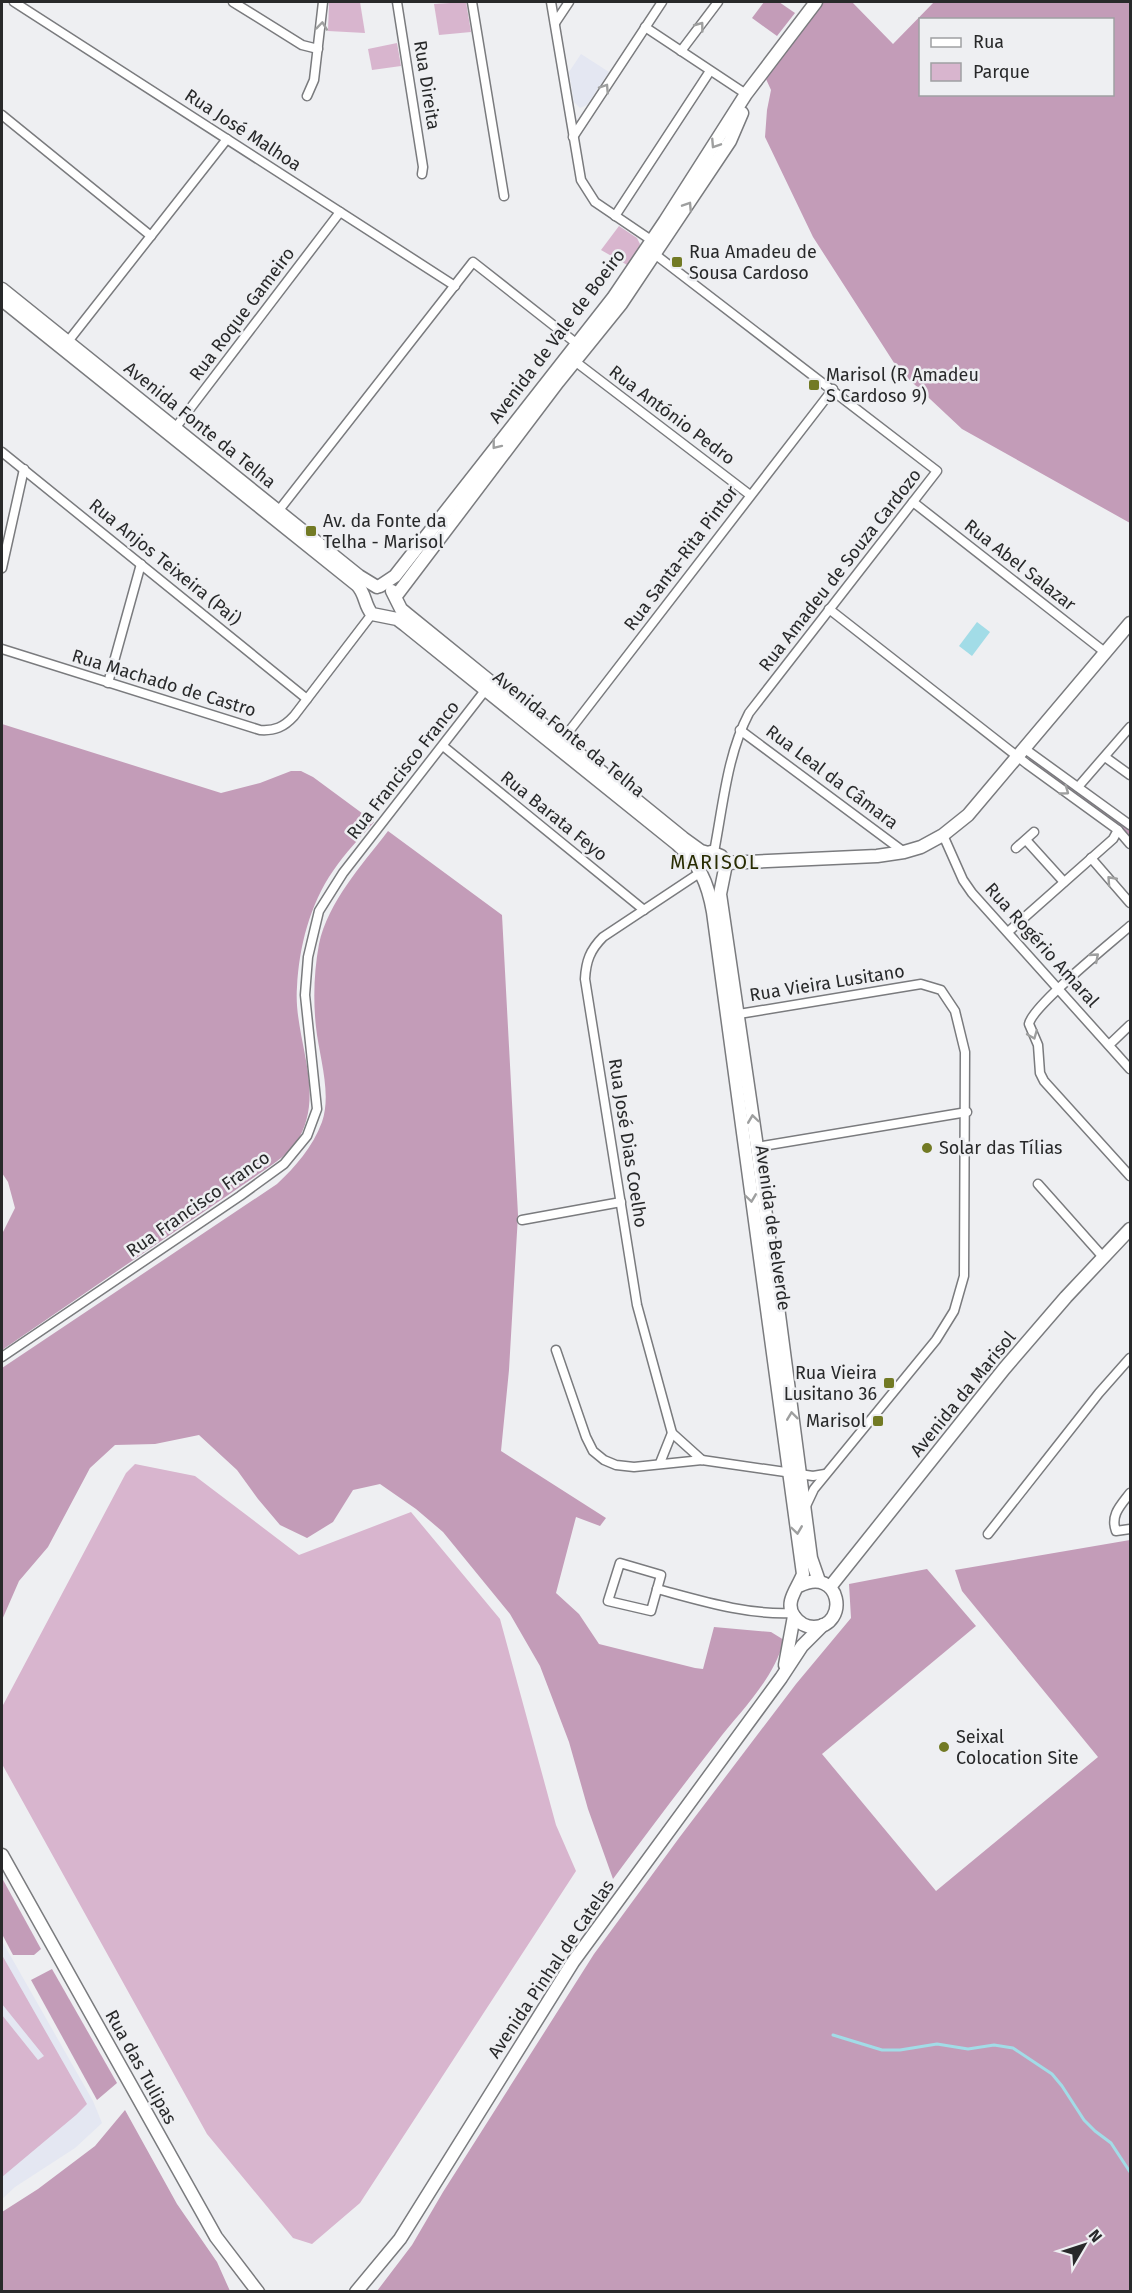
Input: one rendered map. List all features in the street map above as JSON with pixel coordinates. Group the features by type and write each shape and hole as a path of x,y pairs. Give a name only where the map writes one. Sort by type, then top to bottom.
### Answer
{"main road":[{"name":"Avenida de Vale de Boeiro","path":"379,586 395,576 580,347 613,298 654,247 746,94 816,2"},
{"name":"Avenida Fonte da Telha","path":"2,289 65,345 275,515 357,585 363,592 368,610 377,616 397,619 405,624 683,838 701,851 711,853"},
{"name":"Avenida Fonte da Telha","path":"2,300 65,345"},
{"name":"Avenida de Vale de Boeiro","path":"396,598 570,358"},
{"name":"Avenida Fonte da Telha","path":"275,515 359,576 379,586 389,588 407,614 488,686"},
{"path":"366,599 370,591 379,586"},
{"path":"377,616 393,612 396,598"},
{"path":"724,868 721,856 711,853 701,858 701,872 714,879 724,868 904,852 943,835 968,815 1131,623"},
{"name":"Avenida Fonte da Telha","path":"560,744 677,844 701,872"},
{"name":"Avenida de Belverde","path":"724,868 720,894 732,1015 795,1474 805,1507 811,1558 824,1584 836,1598 837,1605 833,1617 823,1625"},
{"name":"Avenida de Belverde","path":"701,872 713,912 757,1147 795,1474 803,1574 791,1598 793,1614 789,1649 781,1678"},
{"name":"Avenida da Marisol","path":"824,1584 1004,1369 1103,1257 1131,1229"},
{"path":"799,1586 808,1581 824,1584"},
{"path":"793,1614 807,1626 823,1625"},
{"name":"Avenida Pinhal de Catelas","path":"356,2290 400,2239 573,1962 802,1646 823,1625"},
{"name":"Rua das Tulipas","path":"2,1855 216,2237 258,2292"}],"street":[{"name":"Rua José Malhoa","path":"14,2 455,286"},
{"path":"233,2 302,45 318,49"},
{"path":"307,96 314,80 323,2"},
{"name":"Rua Direita","path":"397,2 423,167 422,174"},
{"path":"472,2 504,196"},
{"name":"Rua Amadeu de Souza Cardozo","path":"551,2 581,180 595,202 937,471 749,713 740,730 732,757 711,853"},
{"path":"555,23 569,2"},
{"path":"573,137 662,2"},
{"path":"681,51 718,2"},
{"path":"645,27 746,94"},
{"path":"615,216 710,71"},
{"path":"2,115 150,236"},
{"path":"65,345 227,139"},
{"name":"Rua Roque Gameiro","path":"172,432 340,212"},
{"path":"275,515 473,262 580,347"},
{"name":"Rua António Pedro","path":"570,358 750,495"},
{"name":"Rua Santa-Rita Pintor","path":"560,744 833,389"},
{"name":"Rua Anjos Teixeira (Pai)","path":"2,452 307,699"},
{"path":"2,568 24,469"},
{"name":"Rua Abel Salazar","path":"913,502 1106,653"},
{"path":"108,683 141,564"},
{"path":"829,609 1022,752 1078,787 1131,825"},
{"name":"Rua Machado de Castro","path":"2,649 260,730 278,729 287,724 377,616"},
{"name":"Rua Francisco Franco","path":"2,1357 240,1196 284,1164 307,1136 317,1109 305,995 308,957 319,911 343,873 488,686"},
{"path":"1078,787 1131,727"},
{"name":"Rua Leal da Câmara","path":"740,730 904,852"},
{"name":"Rua Barata Feyo","path":"443,746 644,910"},
{"path":"1022,752 1026,764 1118,830 1131,844"},
{"path":"1105,757 1131,775"},
{"path":"1008,932 1113,839 1118,830"},
{"path":"1016,848 1034,832"},
{"name":"Rua Rogério Amaral","path":"943,835 967,886 1131,1068"},
{"path":"1026,840 1064,882"},
{"path":"1091,858 1131,903"},
{"name":"Rua José Dias Coelho","path":"672,1433 637,1305 585,979 586,963 593,947 603,937 701,872"},
{"path":"1131,926 1059,989 1030,1021 1039,1049 1042,1078 1131,1176"},
{"name":"Rua Vieira Lusitano","path":"732,1015 921,984 941,990 955,1011 965,1052 964,1276 954,1311 936,1340 825,1474 805,1507"},
{"path":"1109,1045 1131,1025"},
{"path":"757,1147 966,1112"},
{"path":"1038,1184 1103,1257"},
{"path":"522,1220 621,1202"},
{"path":"556,1350 593,1451 616,1465 634,1467 702,1460 795,1474 813,1476 825,1474"},
{"path":"987,1534 1099,1393 1131,1358"},
{"path":"660,1463 672,1433 702,1460"},
{"path":"1131,1493 1115,1513 1113,1520 1116,1531 1131,1529"},
{"path":"620,1563 661,1575 657,1589 651,1611 608,1601 620,1563"},
{"path":"657,1589 731,1609 767,1614 793,1614"}],"shaded area":[{"path":"764,2 779,2 795,13 777,36 752,18"},
{"path":"822,2 852,2 893,44 934,2 1130,2 1130,523 962,429 898,369 813,237 765,137 771,90 766,79 790,41"},
{"path":"581,54 609,72 587,105 580,108 574,102 569,72"},
{"path":"2,724 221,793 260,783 291,771 301,771 313,777 374,822 342,858 325,884 312,912 303,941 298,972 297,1007 307,1066 309,1105 305,1124 296,1143 270,1166 2,1350 2,1234 15,1208 8,1182 2,1173"},
{"path":"1030,757 1130,830 1130,837 1122,828 1028,760"},
{"path":"388,831 502,915 518,1215 509,1370 501,1451 606,1518 600,1526 576,1517 556,1593 579,1614 599,1644 695,1668 703,1669 714,1627 771,1632 784,1640 779,1655 764,1682 613,1879 588,1809 569,1742 540,1666 510,1614 443,1532 416,1509 380,1484 353,1490 333,1522 307,1538 280,1525 237,1470 199,1435 155,1444 115,1445 90,1468 48,1547 19,1581 2,1620 2,1368 277,1184 303,1156 322,1122 325,1111 324,1074 314,1006 315,975 323,928 338,899"},
{"path":"1130,1540 1130,2291 377,2291 412,2245 443,2192 594,1954 796,1684 851,1618 849,1584 927,1569 976,1626 822,1754 936,1891 1098,1757 962,1591 955,1570"},
{"path":"2,1878 41,1949 34,1955 13,1955 2,1934"},
{"path":"2,1941 93,2101 102,2123 75,2148 15,2187 2,2199"},
{"path":"52,1969 117,2083 97,2100 31,1980"},
{"path":"125,2110 177,2204 217,2262 230,2291 2,2291 2,2212 38,2189 95,2146"}],"green space":[{"path":"329,2 360,2 365,33 328,31"},
{"path":"466,2 471,32 439,35 434,4"},
{"path":"397,43 401,66 372,70 368,49"},
{"path":"619,226 637,238 640,244 639,251 629,266 601,250"},
{"path":"135,1464 195,1476 299,1555 411,1512 500,1619 556,1825 576,1871 360,2203 312,2244 293,2238 207,2134 2,1764 2,1707 126,1473"},
{"path":"2,1955 87,2104 2,2177 2,2015 38,2060 44,2056 2,2004"}],"water":[{"path":"977,622 990,632 972,656 959,646"}],"waterway":[{"path":"833,2035 882,2050 900,2050 937,2044 968,2049 994,2045 1013,2048 1052,2074 1084,2120 1111,2143 1130,2172"}],"place":[{"name":"Rua Amadeu de Sousa Cardoso","path":"677,262"},
{"name":"Marisol (R Amadeu S Cardoso 9)","path":"814,385"},
{"name":"Av. da Fonte da Telha - Marisol","path":"311,531"},
{"name":"Solar das Tílias","path":"927,1148"},
{"name":"Rua Vieira Lusitano 36","path":"889,1383"},
{"name":"Marisol","path":"878,1421"},
{"name":"Seixal Colocation Site","path":"944,1747"}],"district":[{"name":"MARISOL","path":"715,862"}]}
